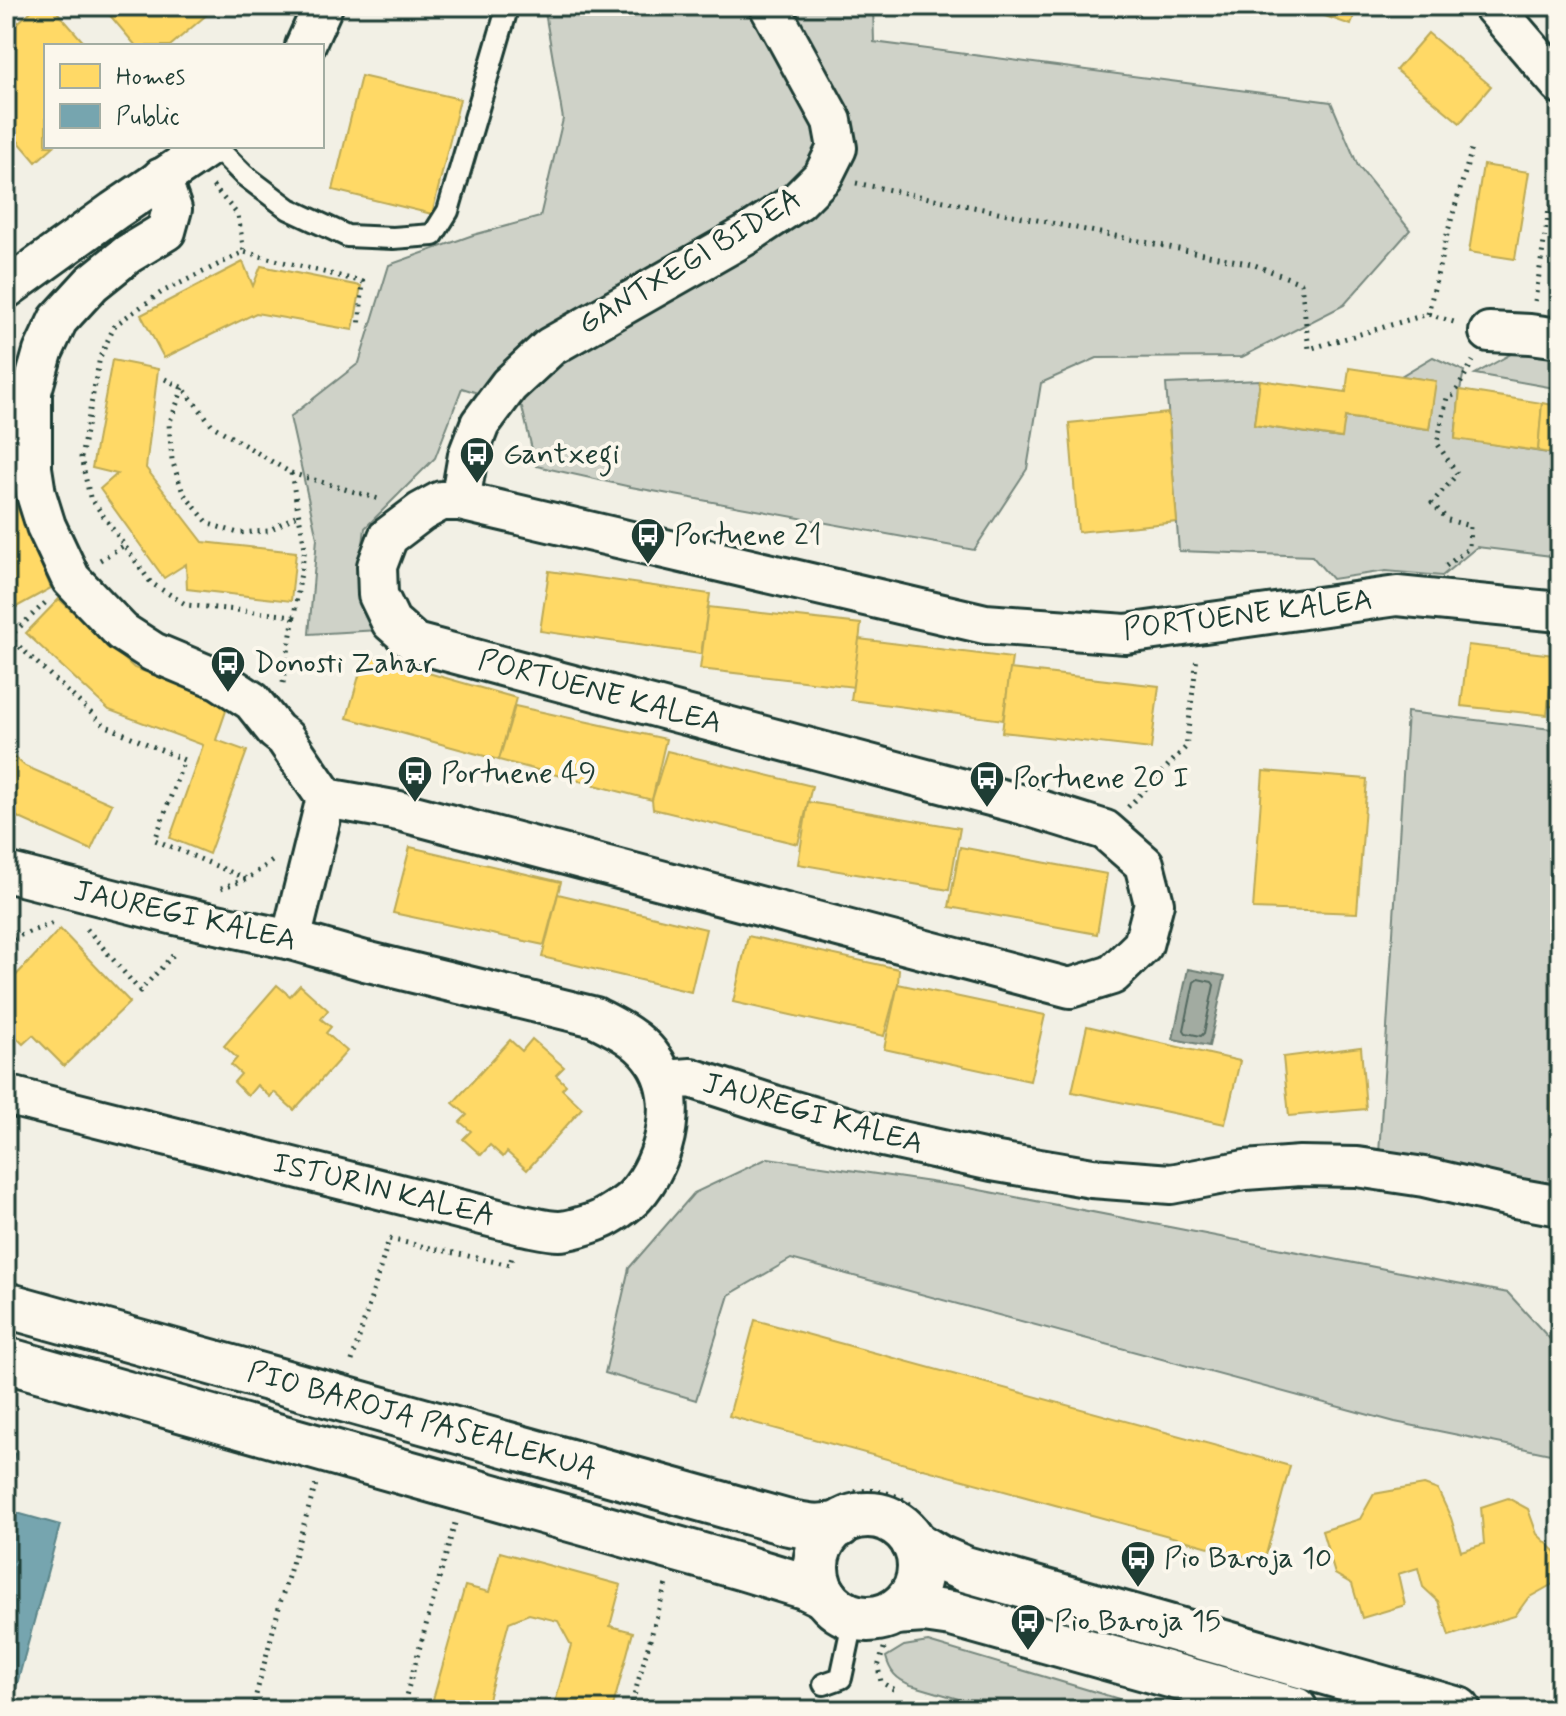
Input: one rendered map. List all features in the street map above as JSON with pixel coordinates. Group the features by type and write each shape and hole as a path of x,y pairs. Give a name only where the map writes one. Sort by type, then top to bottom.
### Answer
{"main road":[{"name":"PIO BAROJA PASEALEKUA","path":"6,1305 789,1523 815,1527 839,1525"},
{"name":"PIO BAROJA PASEALEKUA","path":"6,1360 755,1571 804,1586 858,1608 952,1614 1295,1710"},
{"path":"881,1517 894,1522 914,1543 920,1568 914,1593 858,1608 819,1584 818,1557 822,1544 839,1525 852,1518 881,1517"},
{"path":"914,1543 965,1569 1458,1710"}],"street":[{"path":"306,44 323,6"},
{"name":"GANTXEGI BIDEA","path":"460,501 468,455 480,424 509,385 550,347 745,236 798,201 823,176 837,148 832,121 769,6"},
{"path":"1493,6 1560,84"},
{"path":"6,289 194,157"},
{"path":"194,157 166,231 128,254 92,283 58,320 43,352 32,391 32,468 46,526 71,579 122,632 153,652 220,680 252,701 285,738 326,798 291,940"},
{"path":"1489,332 1545,336"},
{"name":"PORTUENE KALEA","path":"326,798 399,811 1070,988 1112,975 1143,945 1154,903 1144,864 1105,830 1024,805 415,643 391,622 378,595 377,566 388,537 441,501 460,501 985,624 1126,634 1397,596 1560,612"},
{"name":"JAUREGI KALEA","path":"6,872 595,1017 625,1032 650,1055 664,1080 691,1078 883,1137 992,1161 1092,1178 1171,1184 1245,1170 1300,1166 1357,1167 1424,1177 1560,1206"},
{"name":"ISTURIN KALEA","path":"15,1093 522,1225 560,1231 599,1220 635,1197 658,1163 667,1128 668,1100 664,1080"}],"lane":[{"path":"194,157 244,175 289,209 347,236 393,238 433,235 448,211 505,16 505,6"},
{"path":"824,1684 841,1678 858,1608"}],"path":[{"path":"1428,314 1473,145"},
{"path":"194,157 238,215 244,252"},
{"path":"823,176 1252,264 1301,283 1309,349 1428,314 1489,332"},
{"path":"1545,336 1549,209 1560,205"},
{"path":"294,616 187,605 151,583 90,497 81,458 100,357 115,325 162,292 244,252 363,282 359,328"},
{"path":"165,379 183,388 213,426 291,473 421,512"},
{"path":"183,388 169,424 172,460 183,493 209,524 238,533 268,531 299,514"},
{"path":"1420,598 1430,578 1469,548 1470,526 1448,520 1432,503 1457,474 1437,443 1447,398 1454,395"},
{"path":"283,684 305,548 291,473"},
{"path":"71,579 7,635 104,725 184,760 155,840 247,879"},
{"path":"1105,830 1186,747 1202,622"},
{"path":"218,888 247,879 274,860 278,849"},
{"path":"6,943 62,920"},
{"path":"85,927 140,991 182,946"},
{"path":"352,1361 389,1239 510,1265 522,1225"},
{"path":"252,1710 317,1479"},
{"path":"402,1710 456,1518"},
{"path":"630,1710 667,1578"}],"shaded area":[{"path":"544,6 873,6 874,42 1331,102 1358,166 1410,230 1344,305 1242,357 1097,358 1041,383 1027,469 974,550 631,487 536,466 522,407 462,388 435,458 365,528 360,569 379,630 309,634 317,538 290,417 359,363 389,265 473,235 540,217 563,119"},
{"path":"1520,349 1560,355 1560,389 1475,374"},
{"path":"1433,357 1464,371 1455,438 1560,455 1560,557 1477,547 1442,576 1386,571 1332,579 1312,556 1179,551 1166,384 1260,380 1254,425 1341,438 1345,417 1429,429 1435,381 1401,376"},
{"path":"1407,712 1560,730 1560,1185 1379,1154"},
{"path":"768,1158 964,1187 1508,1293 1560,1350 1560,1456 1395,1422 791,1259 729,1295 696,1400 605,1373 629,1268 694,1193"},
{"path":"928,1642 1139,1705 1146,1710 996,1710 911,1685 892,1671 886,1657 904,1646"}],"water":[{"path":"1188,969 1225,976 1209,1046 1173,1039"}],"building: Homes":[{"path":"37,6 52,6 85,44 44,44 44,148 52,148 36,162 6,127 6,33"},
{"path":"102,6 217,6 172,44 134,44"},
{"path":"1296,6 1357,6 1351,25"},
{"path":"1428,33 1491,86 1460,123 1396,70"},
{"path":"361,76 460,99 432,214 333,190"},
{"path":"1483,165 1529,172 1515,259 1469,252"},
{"path":"243,262 253,286 261,266 361,286 353,330 256,313 164,358 141,315"},
{"path":"112,360 158,369 146,468 203,542 296,552 291,601 187,589 186,564 164,578 100,489 117,474 92,468"},
{"path":"1349,368 1436,381 1429,429 1345,417 1342,438 1254,425 1260,380 1346,392"},
{"path":"1460,390 1542,403 1538,451 1455,439"},
{"path":"6,398 11,398 13,497 51,588 9,611 6,604"},
{"path":"1542,403 1560,406 1560,455 1538,451"},
{"path":"1168,413 1177,522 1078,532 1069,423"},
{"path":"549,571 710,594 701,654 540,631"},
{"path":"59,599 134,668 229,702 216,740 247,751 209,854 170,838 203,745 109,710 26,633"},
{"path":"708,607 861,624 854,687 700,669"},
{"path":"859,639 1012,658 1003,720 851,700"},
{"path":"1468,645 1554,655 1547,715 1461,706"},
{"path":"1555,646 1560,646 1560,707 1548,706"},
{"path":"365,655 516,698 499,760 347,718"},
{"path":"1010,669 1159,686 1151,749 1002,732"},
{"path":"515,706 666,739 652,800 499,760"},
{"path":"6,750 25,766 112,804 91,850 6,812"},
{"path":"667,751 812,786 798,844 653,809 652,800"},
{"path":"1263,771 1367,779 1357,913 1253,909"},
{"path":"808,802 960,828 949,890 798,864"},
{"path":"410,847 561,882 544,945 393,913"},
{"path":"960,847 1107,874 1097,934 949,907"},
{"path":"558,894 706,929 691,992 542,957"},
{"path":"60,929 130,1002 64,1066 33,1035 23,1044 6,1027 6,986"},
{"path":"748,936 899,969 884,1036 733,1002"},
{"path":"898,984 1045,1015 1030,1081 884,1049"},
{"path":"277,985 290,996 300,985 328,1010 321,1019 331,1027 326,1033 347,1051 294,1110 274,1092 270,1097 257,1085 248,1096 234,1082 241,1074 231,1065 237,1058 224,1046"},
{"path":"1087,1026 1240,1061 1225,1124 1072,1092"},
{"path":"532,1039 564,1067 556,1075 566,1085 562,1089 582,1108 527,1170 507,1152 503,1157 490,1145 481,1155 463,1139 471,1131 460,1122 467,1115 453,1103 510,1040 522,1051"},
{"path":"1361,1047 1366,1109 1289,1116 1283,1057"},
{"path":"1553,1065 1560,1065 1560,1115 1552,1115"},
{"path":"755,1320 1290,1466 1264,1562 729,1416"},
{"path":"1424,1485 1438,1490 1461,1551 1484,1544 1481,1507 1508,1498 1528,1509 1537,1534 1556,1552 1560,1580 1528,1598 1515,1616 1449,1636 1438,1601 1423,1587 1418,1568 1398,1574 1405,1605 1362,1618 1352,1584 1335,1574 1322,1531 1360,1519 1374,1494"},
{"path":"500,1552 621,1585 610,1626 633,1632 612,1710 553,1710 571,1645 558,1621 529,1614 509,1622 485,1710 430,1710 465,1586 489,1592"}],"building: Public":[{"path":"6,1451 15,1454 6,1489"},
{"path":"6,1510 60,1525 10,1710 6,1710"}],"place":[{"name":"Gantxegi","path":"477,485"},
{"name":"Portuene 21","path":"648,566"},
{"name":"Donosti Zahar","path":"228,694"},
{"name":"Portuene 49","path":"415,804"},
{"name":"Portuene 20 I","path":"987,809"},
{"name":"Pio Baroja 10","path":"1138,1589"},
{"name":"Pio Baroja 15","path":"1028,1652"}]}
